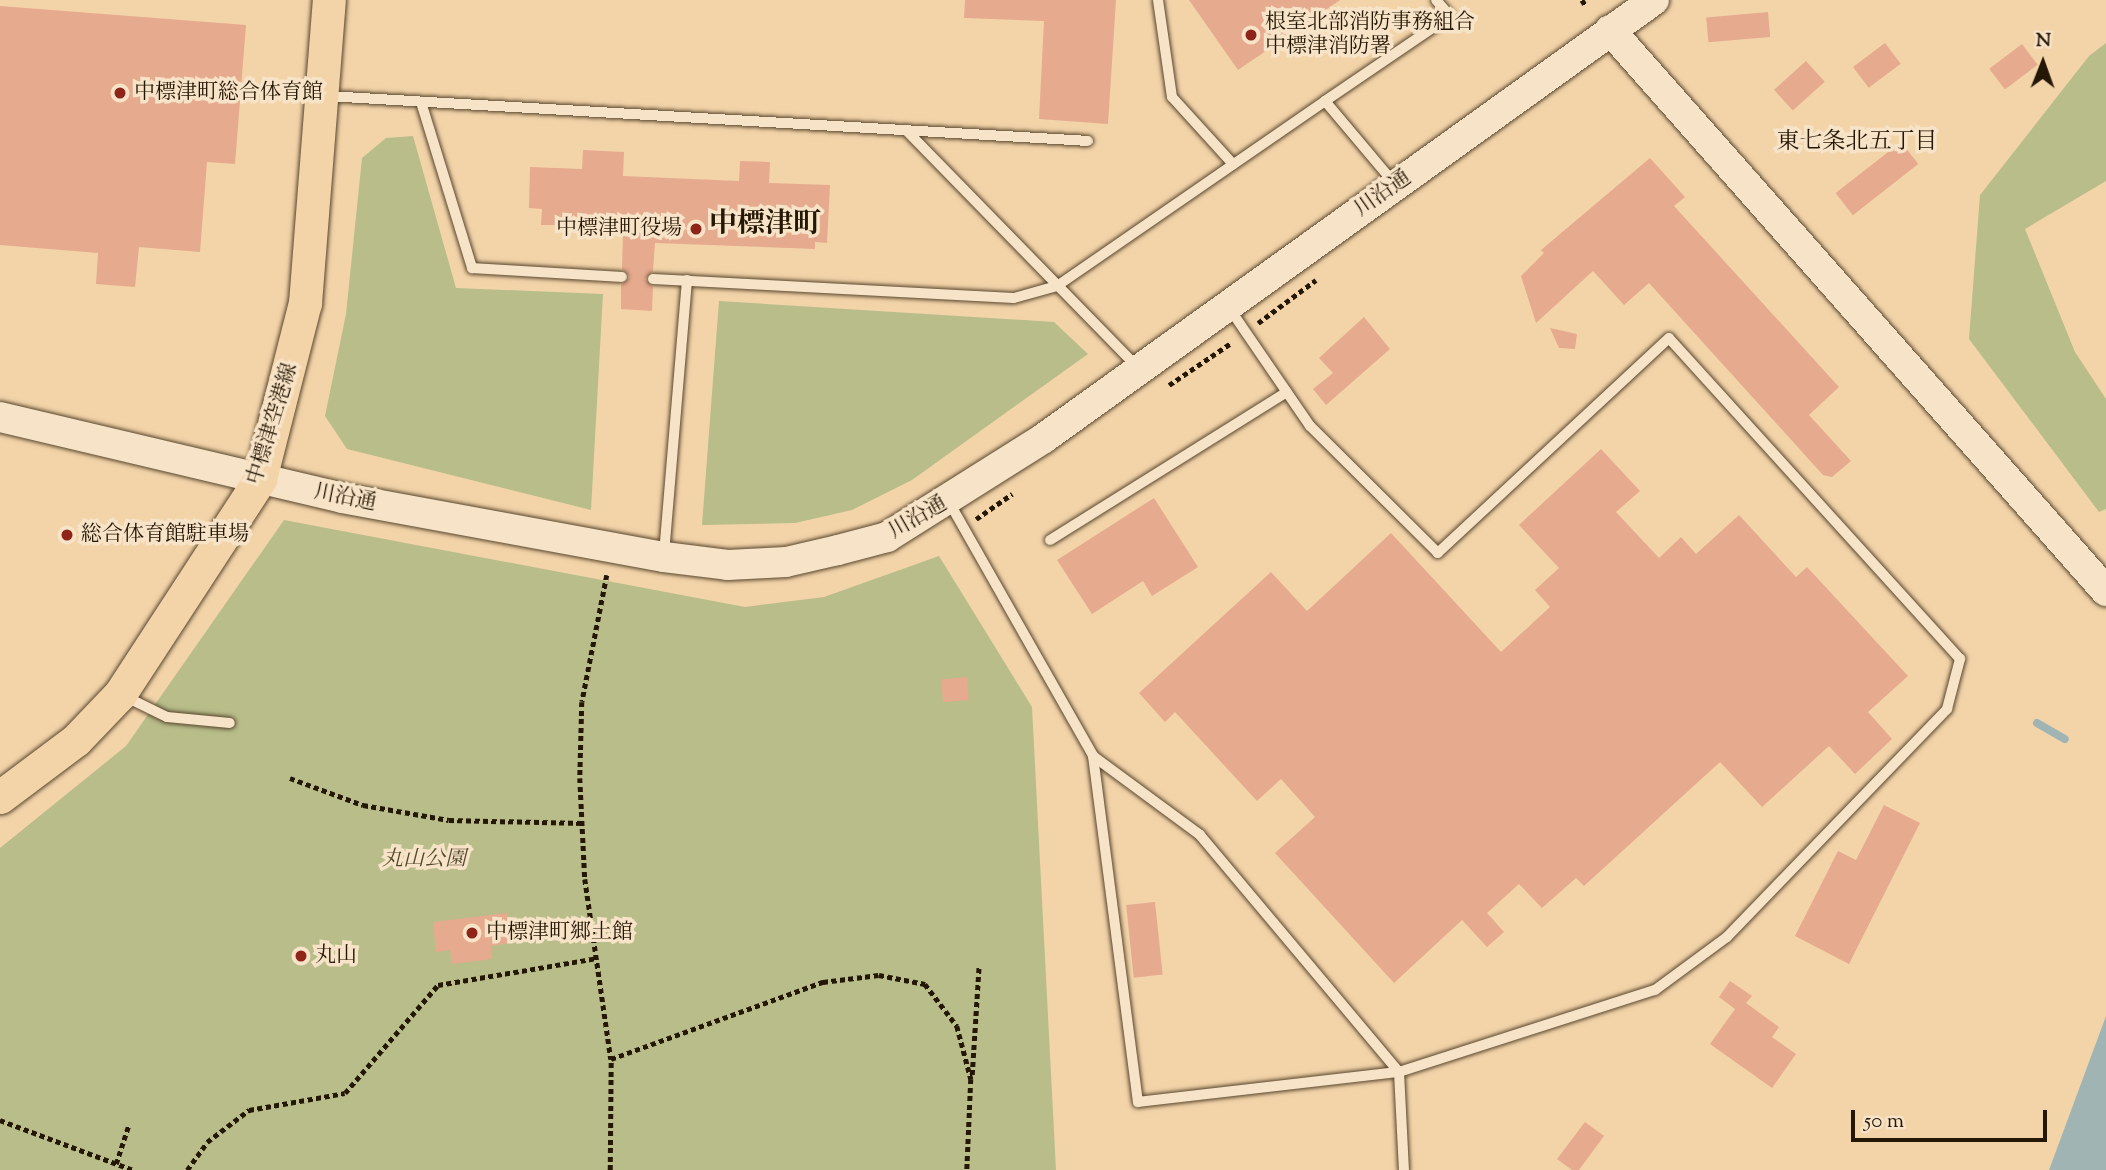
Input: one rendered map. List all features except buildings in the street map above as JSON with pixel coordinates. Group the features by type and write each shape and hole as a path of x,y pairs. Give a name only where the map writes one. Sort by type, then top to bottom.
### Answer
{"main road":[{"name":"中標津空港線","path":"0,797 76,740 120,694 260,480 305,303 324,96 329,0"}],"street":[{"name":"川沿通","path":"0,417 260,480 664,557 728,565 786,562 887,537 948,501 1139,369 1226,304 1654,0"},
{"path":"1610,30 2106,591"}],"lane":[{"path":"1158,0 1172,97 1233,164"},
{"path":"653,279 1014,298 1057,286 1450,16 1436,0"},
{"path":"324,96 1088,141"},
{"path":"1325,101 1395,185"},
{"path":"421,102 472,268 622,277"},
{"path":"907,131 1139,369"},
{"path":"664,557 687,281"},
{"path":"948,501 1093,756 1138,1102 1399,1072 1656,990 1727,937 1947,709 1960,659 1669,338 1437,553 1310,426 1226,304"},
{"path":"1050,540 1287,392"},
{"path":"120,694 167,717 230,723"},
{"path":"1093,756 1200,835 1399,1072 1404,1170"}],"path":[{"path":"1582,0 1587,6"},
{"path":"607,575 582,702 583,823 611,1059 611,1170"},
{"path":"290,778 363,805 449,820 583,823"},
{"path":"187,1170 207,1142 249,1110 345,1093 438,985 597,958"},
{"path":"967,1170 979,965"},
{"path":"611,1059 823,982 879,975 925,984 957,1026 971,1079"},
{"path":"0,1120 133,1170"},
{"path":"116,1164 128,1126"}],"green space":[{"path":"2106,43 2106,181 2025,229 2075,352 2106,399 2106,509 2099,512 1969,339 1980,195 2089,56"},
{"path":"413,136 456,288 603,294 591,510 347,449 325,416 346,314 362,158 386,138"},
{"path":"719,301 1054,322 1088,354 912,480 852,510 795,523 702,525"},
{"name":"丸山公園","path":"284,520 745,607 824,597 939,556 1032,707 1056,1170 0,1170 0,848 126,746"}],"shaded area":[{"path":"2106,1016 2106,1170 2049,1170"}],"waterway":[{"path":"2037,723 2065,739"}],"place":[{"name":"根室北部消防事務組合 中標津消防署","path":"1251,35"},
{"name":"中標津町総合体育館","path":"120,93"},
{"name":"中標津町役場","path":"696,229"},
{"name":"総合体育館駐車場","path":"67,535"},
{"name":"中標津町郷土館","path":"472,933"},
{"name":"丸山","path":"301,956"}],"district":[{"name":"東七条北五丁目","path":"1857,143"},
{"name":"中標津町","path":"765,225"}]}
